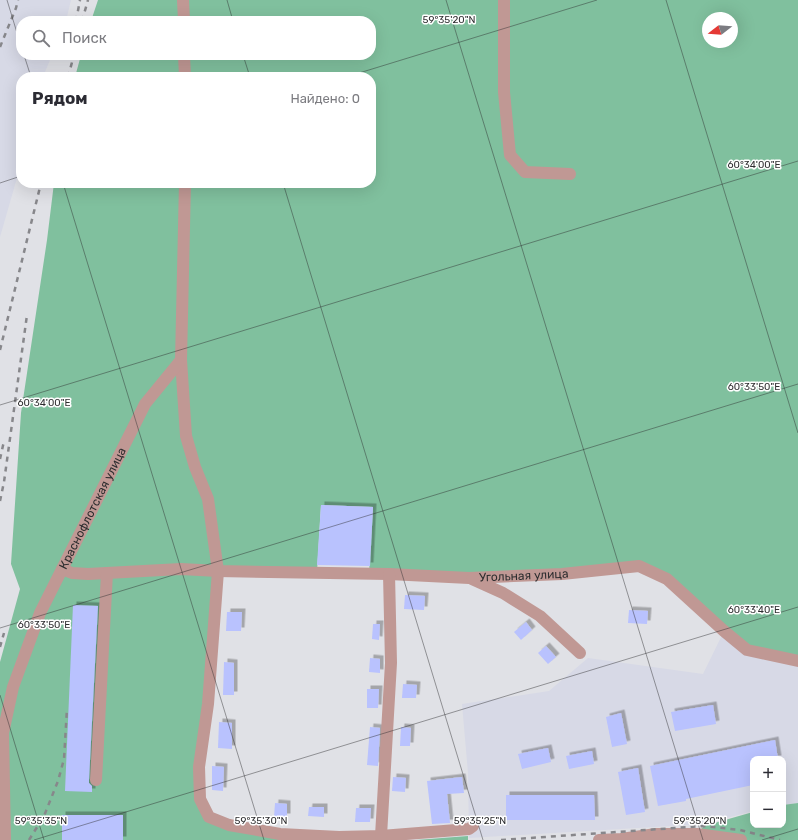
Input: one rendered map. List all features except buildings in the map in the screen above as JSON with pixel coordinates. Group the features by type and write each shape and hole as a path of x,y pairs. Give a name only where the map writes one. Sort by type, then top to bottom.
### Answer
{"street":[{"path":"183,0 184,16"},
{"path":"504,0 504,92 510,154 525,172 570,174"},
{"path":"184,60 184,72"},
{"path":"185,188 181,360 186,436 194,466 208,499 218,571 208,704 199,768 200,799 209,817 230,825 280,837 381,836 469,829 473,826"},
{"name":"Краснофлотская улица","path":"5,840 3,733 13,687 40,613 145,404 181,360"},
{"name":"Угольная улица","path":"62,569 72,573 88,574 181,569 389,574 469,578 562,574 639,566 667,579 747,650 798,661"},
{"path":"96,780 107,573"},
{"path":"381,836 391,663 389,574"},
{"path":"469,578 503,593 540,616 580,653"},
{"path":"599,840 622,839 656,834 697,834 741,840"}],"shaded area":[{"path":"0,0 71,0 67,16 16,16 16,60 50,60 45,72 16,72 16,181 0,237"},
{"path":"724,631 798,661 798,803 786,805 786,756 750,756 750,812 704,824 469,838 468,773 462,704 549,691 588,658 703,674"}],"green space":[{"path":"98,0 798,0 798,661 747,650 667,579 639,566 562,574 369,573 373,507 321,505 317,572 218,571 208,704 194,771 205,820 292,840 0,840 0,662 20,589 11,564 21,413 53,188 376,188 376,72 76,72 80,60 376,60 376,16 93,16"},
{"path":"798,803 798,840 741,840 697,834 704,826 750,813 750,828 786,828 786,805"},
{"path":"468,836 468,840 416,840"}],"railway":[{"path":"0,47 18,0"},
{"path":"77,16 80,0"},
{"path":"83,16 88,0"},
{"path":"69,72 73,60"},
{"path":"0,350 40,188"},
{"path":"0,501 4,482 27,315"},
{"path":"0,459 4,441"},
{"path":"0,647 4,633"},
{"path":"29,840 44,816 58,781 64,759 67,708"},
{"path":"501,840 704,826 740,830 780,840"}]}
